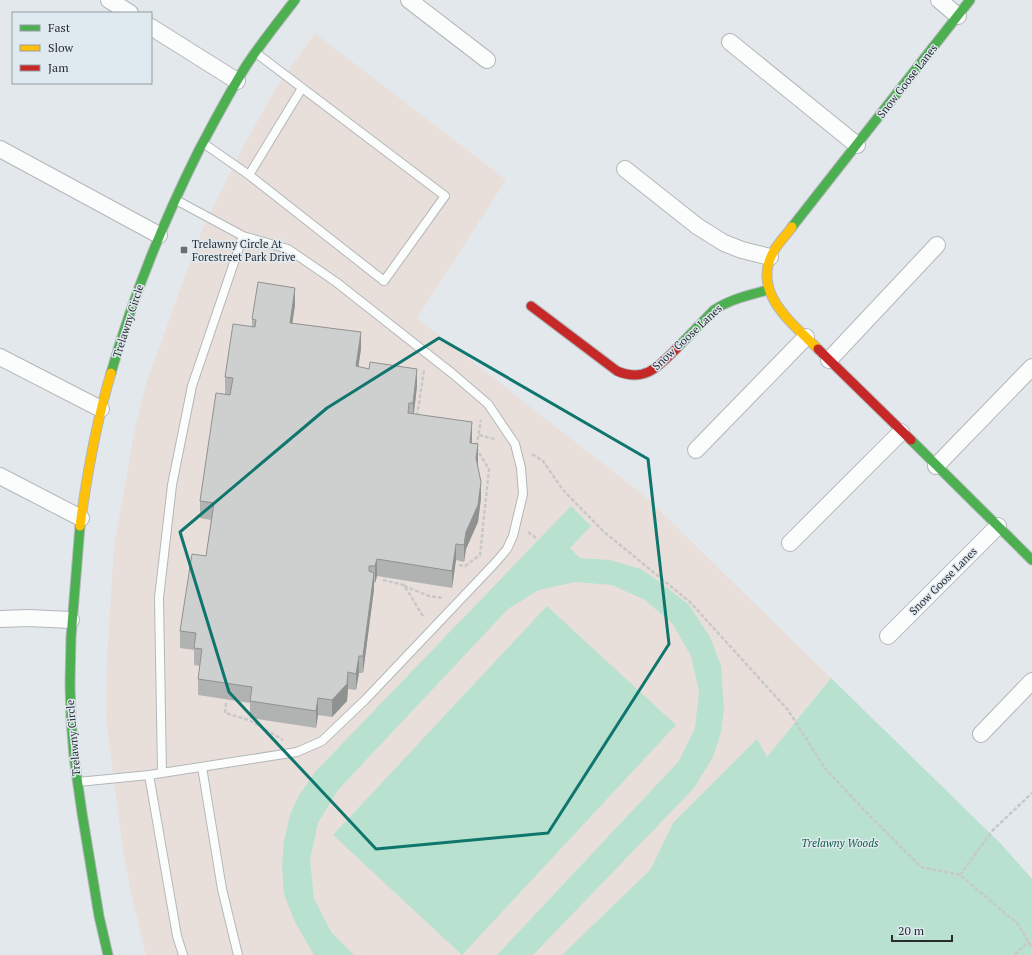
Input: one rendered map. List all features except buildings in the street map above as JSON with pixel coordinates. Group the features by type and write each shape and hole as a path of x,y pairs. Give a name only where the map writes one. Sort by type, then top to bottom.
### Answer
{"street":[{"path":"109,0 128,12"},
{"name":"Trelawny Circle","path":"108,955 93,884 77,782 71,729 71,620 81,518 90,463 102,409 121,339 159,235 202,143 237,81 255,52 295,0"},
{"path":"410,0 487,60"},
{"path":"938,0 958,16"},
{"name":"Snow Goose Lanes","path":"531,306 617,371 633,376 653,371 714,310 724,303 738,297 768,290 767,275 770,257 970,0"},
{"path":"152,27 237,81"},
{"path":"730,42 857,145"},
{"path":"0,149 159,235"},
{"path":"626,169 697,226 724,243 742,250 770,257"},
{"path":"829,360 937,245"},
{"path":"768,290 782,313 1032,560"},
{"path":"696,450 806,337"},
{"path":"0,357 102,409"},
{"path":"936,466 1032,367"},
{"path":"790,543 901,432"},
{"path":"0,476 81,518"},
{"name":"Snow Goose Lanes","path":"888,636 998,526"},
{"path":"0,619 28,618 71,620"},
{"path":"981,734 1032,681"}],"lane":[{"path":"202,143 249,175 384,281 445,196 255,52"},
{"path":"249,175 302,88"},
{"path":"77,782 149,775 297,752 322,741 365,700 496,562 506,549 513,536 523,494 521,468 515,444 488,404 336,282 288,249 243,236 175,199"},
{"path":"162,773 159,598 172,485 192,386 243,236"},
{"path":"202,767 222,889 238,955"},
{"path":"149,775 177,936 183,955"}],"path":[{"path":"417,422 426,353"},
{"path":"459,565 465,566 480,555 489,469 476,448 484,401"},
{"path":"515,444 543,461 563,490 603,532 690,602 788,710 824,767 860,806 921,867 960,875 1018,924 1032,948"},
{"path":"383,580 404,585 429,596 459,601"},
{"path":"404,585 422,612 430,632"},
{"path":"226,703 225,713 249,720 282,739 306,748"},
{"path":"960,875 992,831 1032,792"},
{"path":"1015,955 1029,941"}],"highlighted area":[{"path":"439,338 648,459 669,644 548,833 376,849 229,692 180,532 327,408"}],"shaded area":[{"path":"315,33 506,180 417,318 647,498 831,678 768,756 562,955 146,955 131,894 123,851 106,719 107,659 114,546 135,429 147,381 201,232 243,147 276,88"}],"green space":[{"path":"571,506 591,526 570,548 580,558 610,560 641,569 689,605 710,637 721,666 724,709 721,732 713,757 694,788 533,955 497,955 679,761 695,728 699,692 691,656 673,624 645,600 612,585 575,582 539,590 508,609 338,790 318,823 310,860 314,898 331,932 354,955 314,955 295,922 284,894 282,866 284,841 290,815 298,797 315,772"},
{"path":"547,606 676,725 462,955 333,835"},
{"name":"Trelawny Woods","path":"831,678 1001,844 1032,879 1032,955 562,955 651,869 673,823 757,739 767,757"}],"traffic: fast":[{"path":"111,373 129,316 161,232 199,150 246,66 295,0"},
{"path":"792,227 970,0"},
{"path":"677,348 714,310 720,306 734,300 768,290"},
{"path":"911,440 1032,560"},
{"path":"80,526 71,637 71,719 74,757 82,813 99,916 108,955"}],"traffic: slow":[{"path":"792,227 775,249 768,264 767,279 770,292 777,305 796,328 818,349"},
{"path":"80,526 92,449 111,373"}],"traffic: jam":[{"path":"531,306 617,371 627,374 636,375 651,371 677,348"},
{"path":"818,349 911,440"}],"place":[{"name":"Trelawny Circle At Forestreet Park Drive","path":"184,250"}]}
